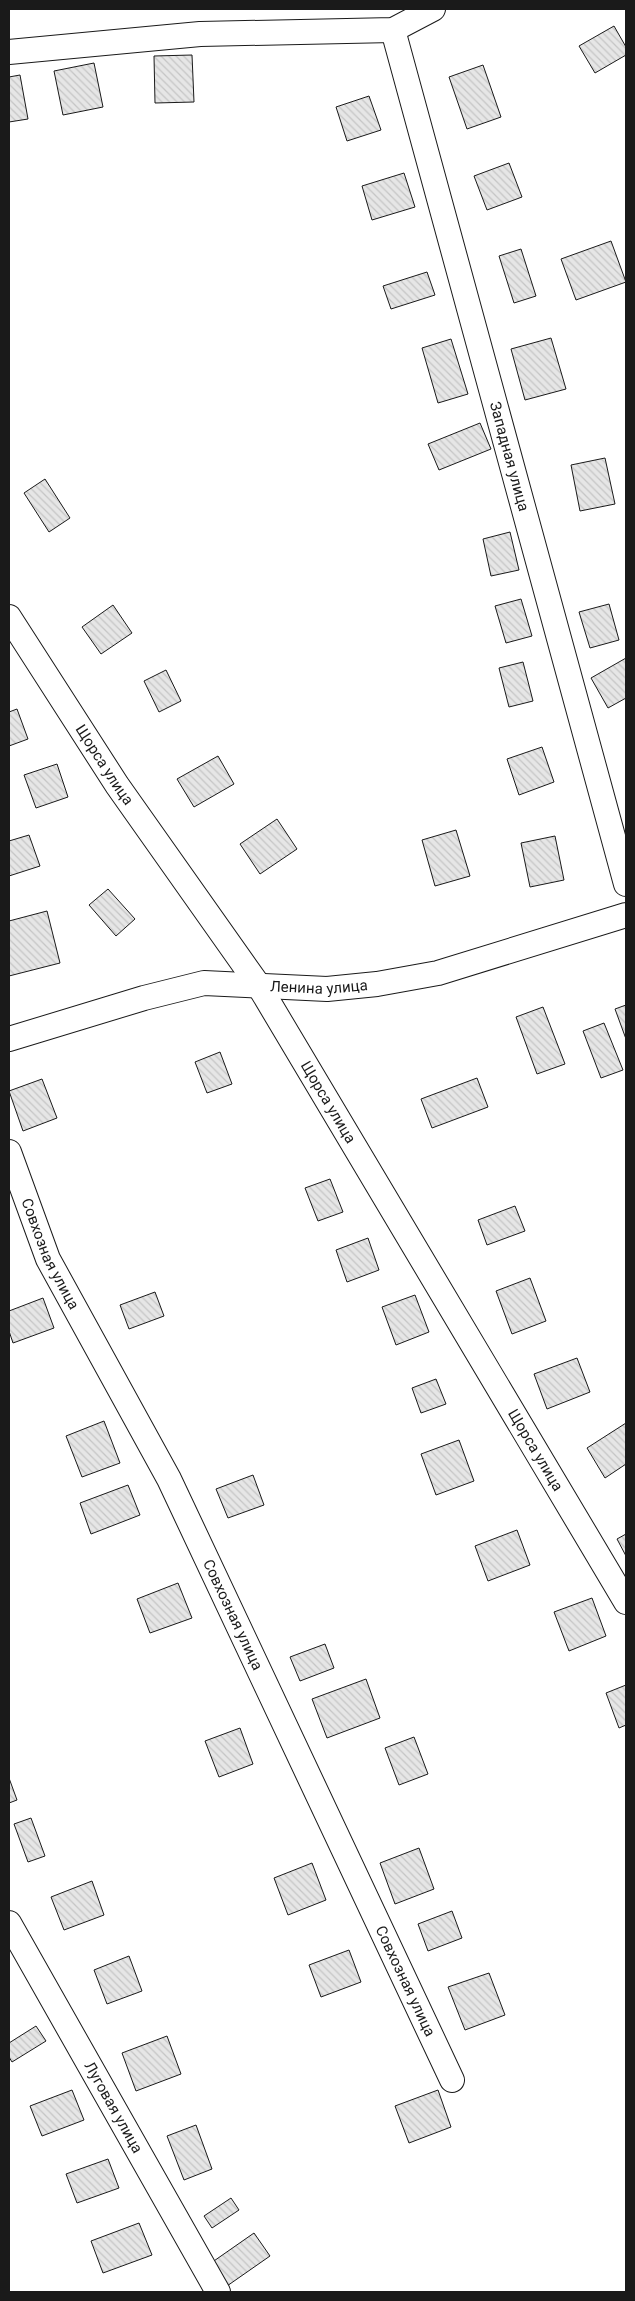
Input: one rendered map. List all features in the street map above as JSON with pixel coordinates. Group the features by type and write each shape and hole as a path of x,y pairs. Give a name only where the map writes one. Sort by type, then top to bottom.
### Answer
{"street":[{"path":"9,52 200,34 393,30 433,9"},
{"name":"Западная улица","path":"393,30 626,884"},
{"name":"Щорса улица","path":"9,618 117,785 259,986 626,1602"},
{"name":"Ленина улица","path":"9,1039 144,998 204,983 327,989 377,984 438,974 626,915"},
{"name":"Совхозная улица","path":"9,1152 48,1259 169,1479 452,2080"},
{"name":"Луговая улица","path":"9,1923 218,2292"}],"building":[{"path":"614,26 626,47 626,55 595,73 579,46"},
{"path":"192,55 194,102 155,103 154,56"},
{"path":"94,63 103,107 63,115 54,71"},
{"path":"483,65 501,117 467,129 449,77"},
{"path":"20,75 28,119 9,122 9,77"},
{"path":"369,96 381,130 347,141 336,107"},
{"path":"509,163 522,197 487,210 474,176"},
{"path":"404,173 415,207 372,220 362,186"},
{"path":"611,241 626,282 576,300 561,259"},
{"path":"521,249 536,296 514,303 499,256"},
{"path":"427,272 435,295 391,309 383,286"},
{"path":"551,338 566,389 525,400 511,349"},
{"path":"451,339 468,394 438,403 422,348"},
{"path":"480,423 491,449 439,470 428,444"},
{"path":"605,458 615,504 580,511 571,465"},
{"path":"45,479 70,518 49,532 24,493"},
{"path":"510,532 519,570 491,576 483,539"},
{"path":"521,599 532,636 506,643 495,606"},
{"path":"609,604 619,640 590,648 579,612"},
{"path":"113,605 132,633 101,654 82,627"},
{"path":"626,658 626,698 608,708 591,678"},
{"path":"523,662 533,701 509,707 499,668"},
{"path":"166,670 181,701 159,712 144,681"},
{"path":"17,709 28,739 9,746 9,712"},
{"path":"542,747 554,782 519,795 507,759"},
{"path":"218,756 234,784 194,807 177,779"},
{"path":"57,764 68,797 36,808 24,775"},
{"path":"277,819 297,849 260,874 240,844"},
{"path":"456,830 470,876 435,886 422,840"},
{"path":"29,835 40,866 9,876 9,841"},
{"path":"555,836 564,880 530,887 521,843"},
{"path":"108,889 135,919 116,936 89,905"},
{"path":"47,911 60,963 9,976 9,921"},
{"path":"626,1005 626,1039 615,1009"},
{"path":"543,1007 565,1064 537,1074 516,1017"},
{"path":"604,1023 623,1070 601,1078 583,1031"},
{"path":"220,1052 232,1084 207,1093 195,1062"},
{"path":"477,1078 488,1107 432,1128 421,1099"},
{"path":"42,1079 57,1118 23,1131 9,1091"},
{"path":"330,1179 343,1212 318,1221 305,1188"},
{"path":"515,1206 525,1231 487,1245 478,1220"},
{"path":"368,1238 379,1270 347,1282 336,1250"},
{"path":"530,1278 546,1321 512,1334 496,1291"},
{"path":"155,1292 164,1316 129,1329 120,1305"},
{"path":"415,1295 429,1332 396,1345 382,1307"},
{"path":"43,1298 54,1328 13,1343 9,1331 9,1311"},
{"path":"577,1358 590,1392 547,1409 534,1374"},
{"path":"436,1379 446,1404 421,1413 412,1388"},
{"path":"104,1421 120,1463 82,1477 66,1436"},
{"path":"626,1423 626,1464 605,1478 587,1448"},
{"path":"459,1440 474,1481 436,1495 421,1454"},
{"path":"253,1475 264,1505 228,1518 216,1489"},
{"path":"128,1485 140,1515 91,1534 80,1503"},
{"path":"517,1530 530,1565 488,1581 475,1546"},
{"path":"626,1534 626,1556 617,1539"},
{"path":"178,1583 192,1618 150,1633 137,1599"},
{"path":"592,1598 606,1636 569,1651 554,1612"},
{"path":"325,1644 334,1668 300,1681 290,1657"},
{"path":"366,1679 380,1718 327,1738 312,1699"},
{"path":"626,1685 626,1725 619,1728 606,1693"},
{"path":"240,1728 253,1764 219,1777 205,1741"},
{"path":"414,1737 428,1774 399,1785 385,1748"},
{"path":"9,1778 17,1800 9,1803"},
{"path":"31,1818 45,1856 28,1862 14,1824"},
{"path":"419,1848 434,1889 395,1904 380,1863"},
{"path":"312,1863 326,1900 288,1915 274,1878"},
{"path":"92,1881 104,1915 64,1930 51,1897"},
{"path":"452,1911 462,1938 428,1951 418,1924"},
{"path":"349,1950 361,1982 321,1997 309,1965"},
{"path":"129,1956 142,1991 107,2004 94,1970"},
{"path":"489,1973 505,2015 465,2030 448,1987"},
{"path":"36,2026 46,2041 12,2062 9,2057 9,2043"},
{"path":"167,2036 181,2074 136,2091 122,2053"},
{"path":"72,2090 84,2120 42,2136 30,2106"},
{"path":"438,2090 451,2127 409,2143 395,2106"},
{"path":"196,2125 212,2169 184,2180 167,2136"},
{"path":"108,2159 119,2188 77,2203 66,2174"},
{"path":"231,2198 239,2210 212,2228 204,2216"},
{"path":"139,2223 152,2255 103,2273 91,2241"},
{"path":"254,2233 270,2256 227,2286 211,2263"}]}
